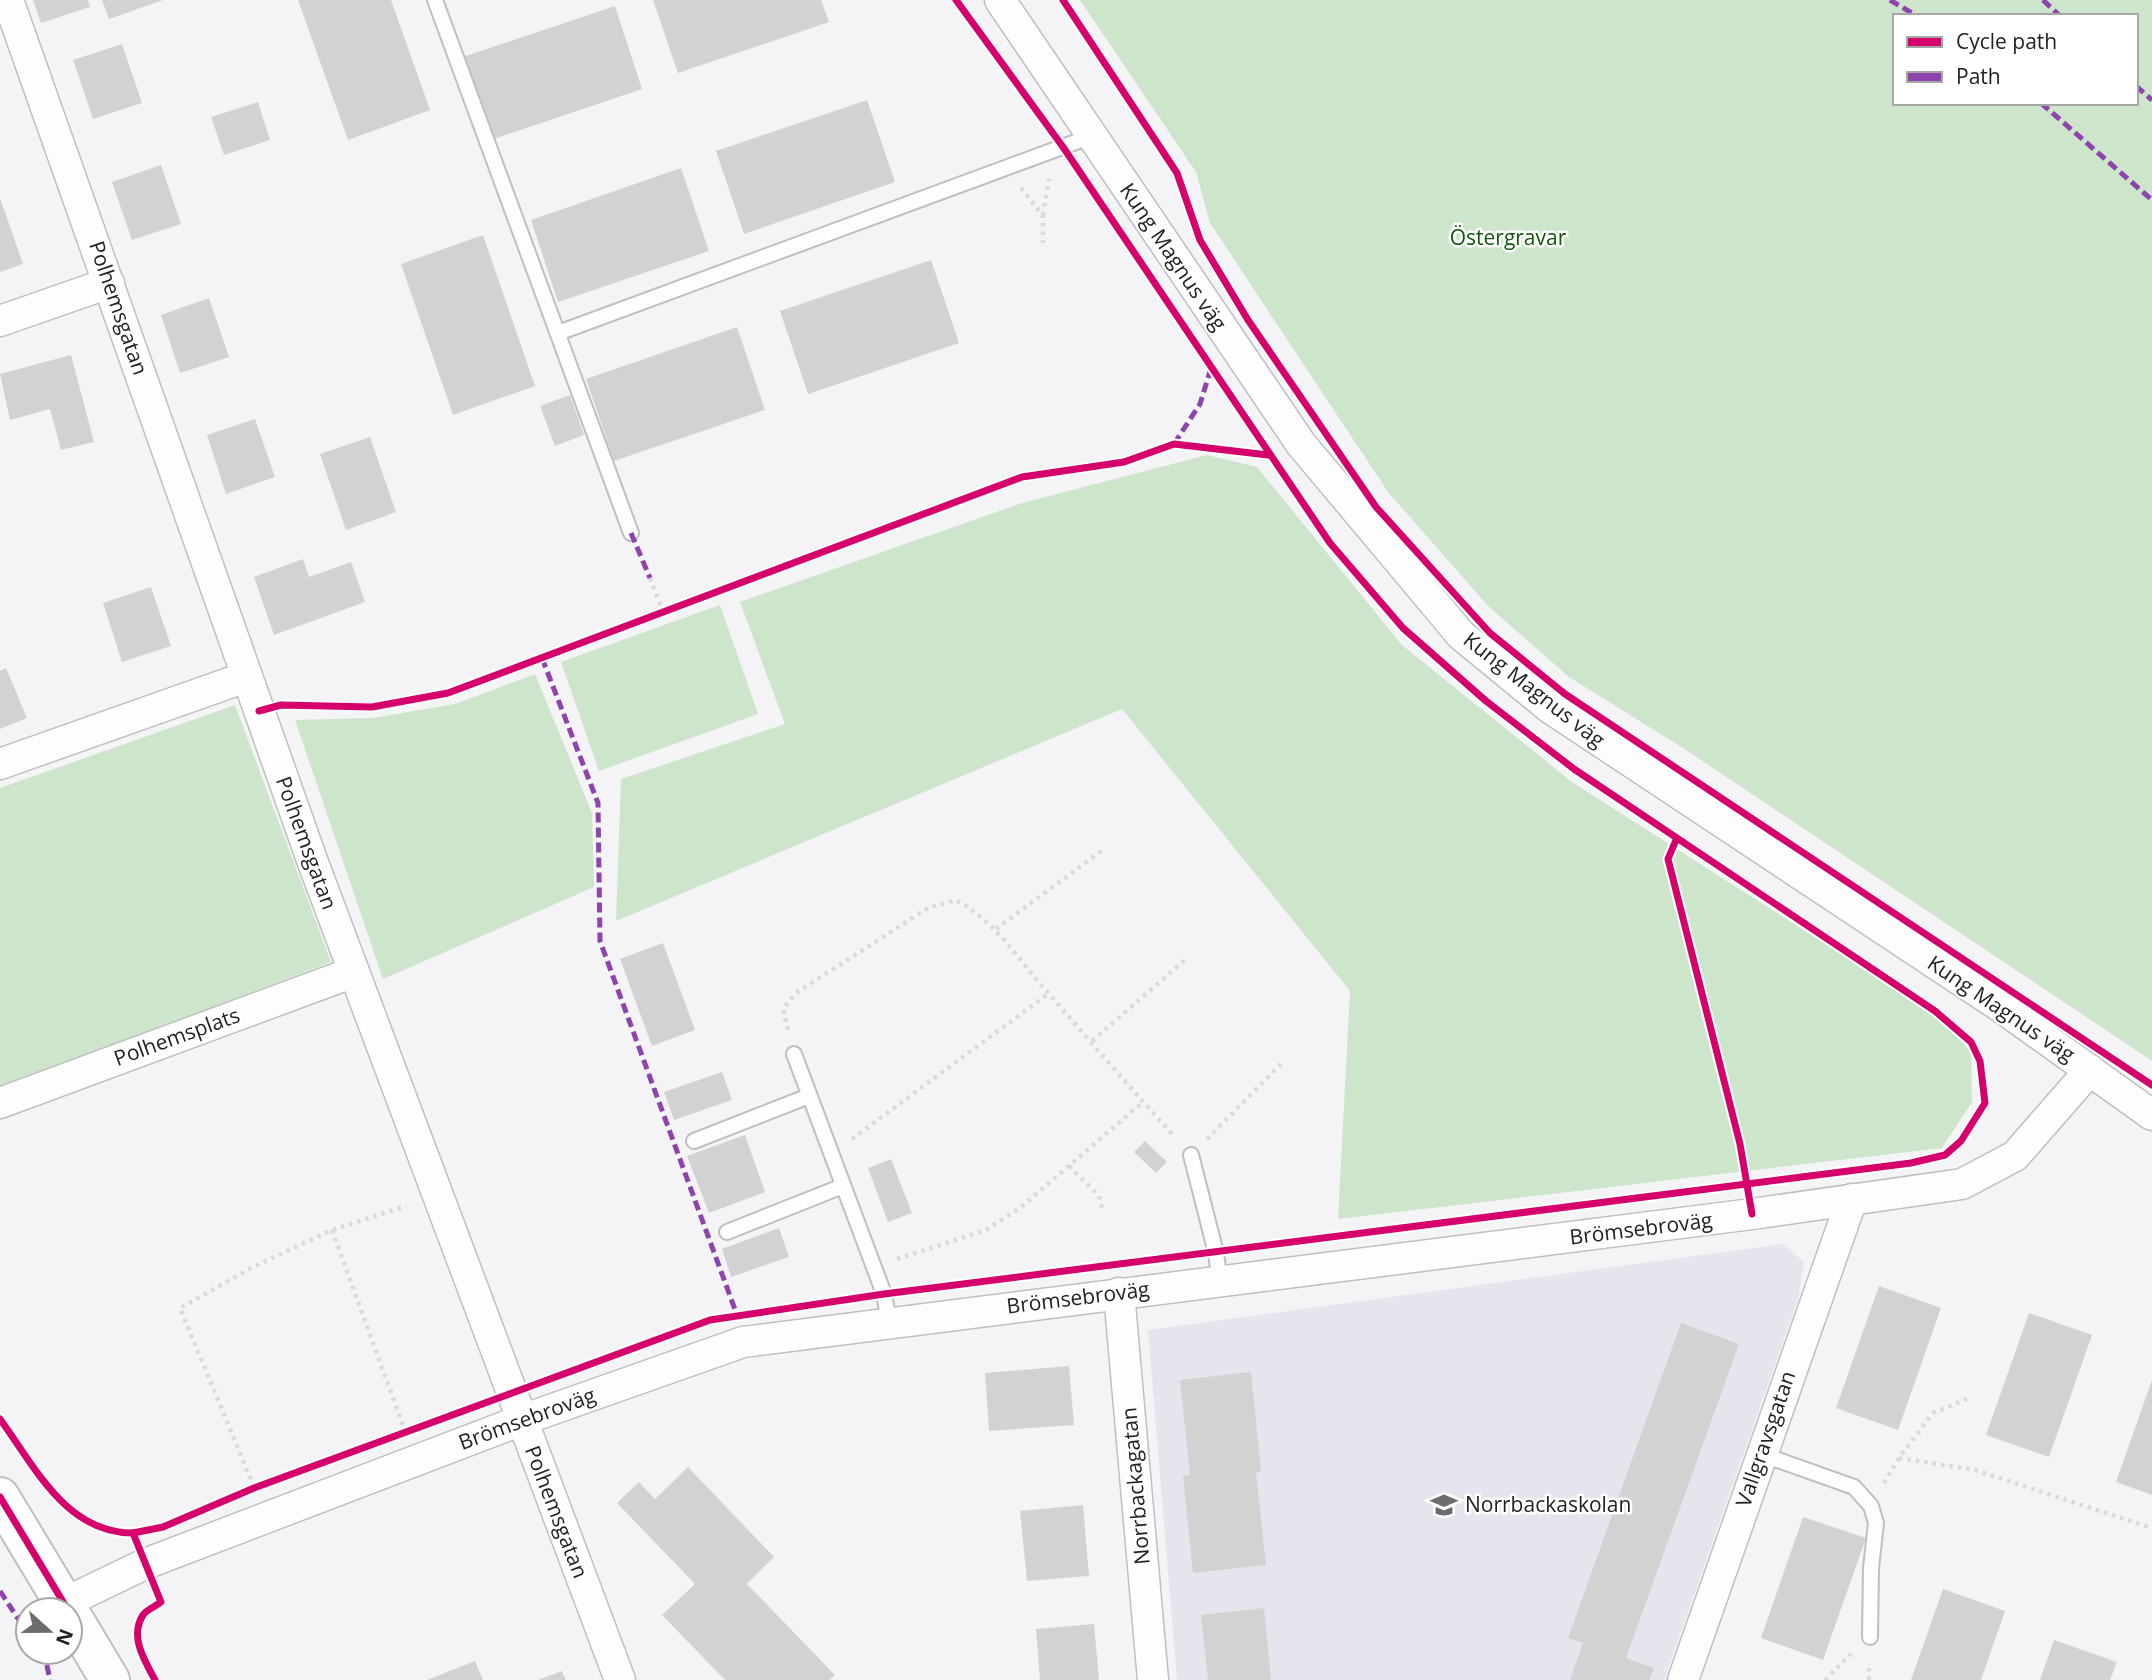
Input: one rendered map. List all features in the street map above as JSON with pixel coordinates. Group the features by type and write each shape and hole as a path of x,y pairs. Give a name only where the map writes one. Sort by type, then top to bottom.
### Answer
{"main road":[{"path":"0,1497 60,1596"},
{"path":"84,1636 110,1680"}],"street":[{"name":"Polhemsgatan","path":"8,0 246,677 620,1680"},
{"name":"Kung Magnus väg","path":"1000,0 1301,444 1461,635 1550,708 2001,1007 2152,1115"},
{"path":"0,321 109,283"},
{"path":"0,764 246,677"},
{"name":"Polhemsplats","path":"0,1103 354,972"},
{"name":"Brömsebroväg","path":"84,1598 145,1564 522,1420 743,1342 1962,1184 2015,1156 2090,1070"},
{"name":"Vallgravsgatan","path":"1683,1680 1852,1199"},
{"name":"Norrbackagatan","path":"1119,1293 1153,1680"}],"lane":[{"path":"435,0 631,533"},
{"path":"558,332 1092,136"},
{"path":"794,1054 884,1294 889,1322"},
{"path":"694,1141 809,1096"},
{"path":"1191,1155 1216,1253 1220,1282"},
{"path":"727,1232 843,1186"},
{"path":"1761,1454 1854,1487 1871,1506 1876,1523 1871,1568 1870,1637"}],"path":[{"path":"1005,168 1043,216 1043,243"},
{"path":"650,578 663,612"},
{"path":"996,929 1104,849"},
{"path":"794,1054 783,1009 796,993 928,908 956,900 982,915 996,929 1048,994 1191,1155 1281,1064"},
{"path":"1092,1041 1186,959"},
{"path":"831,1155 1048,994"},
{"path":"872,1267 986,1230 1020,1209 1143,1102"},
{"path":"1069,1166 1099,1196 1102,1208"},
{"path":"254,1488 180,1308 251,1268 332,1230 438,1195"},
{"path":"332,1230 405,1432"},
{"path":"1871,1506 1899,1458 1933,1413 1967,1399"},
{"path":"1899,1458 1975,1470 2152,1528"},
{"path":"1825,1680 1829,1672 1870,1637"}],"shaded area":[{"name":"Norrbackaskolan","path":"1783,1244 1804,1262 1798,1299 1664,1680 1177,1680 1148,1330"}],"green space":[{"name":"Östergravar","path":"1080,0 2152,0 2152,1061 1683,748 1569,677 1488,606 1388,492 1210,223 1196,172"},
{"path":"1207,455 1257,467 1402,645 1572,782 1941,1018 1971,1052 1972,1102 1942,1148 1338,1219 1350,991 1122,709 616,921 621,779 785,724 740,602 1022,503"},
{"path":"720,605 758,714 599,771 561,662"},
{"path":"535,674 592,813 594,887 383,979 295,720 373,718 455,704"},
{"path":"235,705 331,962 0,1089 0,788"}],"building":[{"path":"33,0 88,0 90,7 41,23"},
{"path":"102,0 163,0 109,19"},
{"path":"298,0 391,0 430,110 348,140"},
{"path":"653,0 821,0 829,22 678,73"},
{"path":"615,6 642,89 491,140 463,57"},
{"path":"122,44 142,103 93,119 73,60"},
{"path":"867,100 895,182 744,234 716,151"},
{"path":"258,102 270,140 224,155 211,117"},
{"path":"161,165 181,224 132,240 112,182"},
{"path":"681,168 709,251 558,302 531,220"},
{"path":"0,198 23,264 0,272"},
{"path":"483,235 535,386 453,415 401,264"},
{"path":"931,260 959,343 808,394 780,311"},
{"path":"209,298 229,357 180,373 161,315"},
{"path":"737,327 765,410 614,461 586,379"},
{"path":"71,355 94,442 61,450 50,409 10,420 0,374"},
{"path":"570,395 584,435 555,446 540,406"},
{"path":"255,419 275,477 226,494 207,435"},
{"path":"370,437 396,512 346,530 320,454"},
{"path":"303,559 309,577 351,562 365,602 274,635 254,577"},
{"path":"151,587 171,646 122,662 103,603"},
{"path":"6,668 27,718 0,729 0,671"},
{"path":"663,943 695,1030 652,1046 620,959"},
{"path":"722,1072 732,1100 674,1120 664,1092"},
{"path":"745,1135 765,1192 709,1213 687,1156"},
{"path":"1145,1141 1167,1162 1156,1173 1134,1152"},
{"path":"891,1159 912,1213 888,1222 868,1168"},
{"path":"779,1228 789,1257 731,1277 722,1249"},
{"path":"1879,1286 1941,1308 1898,1430 1836,1408"},
{"path":"2029,1313 2092,1335 2049,1457 1986,1435"},
{"path":"1681,1323 1739,1344 1626,1658 1654,1668 1649,1680 1570,1680 1583,1643 1568,1638"},
{"path":"1069,1366 1074,1425 989,1431 985,1373"},
{"path":"1251,1372 1261,1472 1256,1472 1266,1565 1193,1573 1183,1476 1190,1475 1180,1380"},
{"path":"2152,1380 2152,1495 2116,1482"},
{"path":"688,1467 774,1557 747,1584 835,1675 829,1680 725,1680 662,1615 695,1584 617,1503 639,1482 655,1499"},
{"path":"1083,1505 1089,1576 1027,1581 1020,1511"},
{"path":"1803,1517 1866,1538 1823,1660 1761,1638"},
{"path":"1943,1589 2005,1611 1981,1680 1911,1680"},
{"path":"1264,1608 1271,1680 1208,1680 1201,1615"},
{"path":"1094,1624 1099,1680 1040,1680 1036,1629"},
{"path":"2054,1640 2117,1662 2110,1680 2040,1680"},
{"path":"475,1661 483,1680 427,1680"},
{"path":"562,1671 566,1680 538,1680"}],"marked path":[{"path":"1890,0 1914,14"},
{"path":"2043,0 2058,14"},
{"path":"2138,88 2152,100"},
{"path":"2043,105 2152,200"},
{"path":"1174,444 1200,404 1211,368"},
{"path":"631,533 650,578"},
{"path":"542,658 598,803 600,941 737,1315"},
{"path":"0,1591 14,1612"},
{"path":"47,1666 50,1680"}],"cycle path":[{"path":"133,1533 163,1527 254,1488 710,1320 884,1294 1911,1163 1945,1155 1961,1141 1985,1103 1980,1061 1971,1042 1935,1011 1574,769 1486,701 1403,628 1330,543 1063,147 956,0"},
{"path":"1063,0 1177,173 1200,240 1248,320 1376,507 1490,633 1565,694 2152,1085"},
{"path":"259,711 281,705 372,707 448,693 1022,477 1124,462 1174,444 1268,455"},
{"path":"1676,840 1668,859 1740,1144 1752,1214"},
{"path":"0,1419 54,1494 71,1510 89,1522 109,1530 133,1533 161,1602 144,1613 138,1632 140,1649 155,1680"},
{"path":"0,1497 60,1596"}],"place":[{"name":"Norrbackaskolan","path":"1444,1505"}]}
